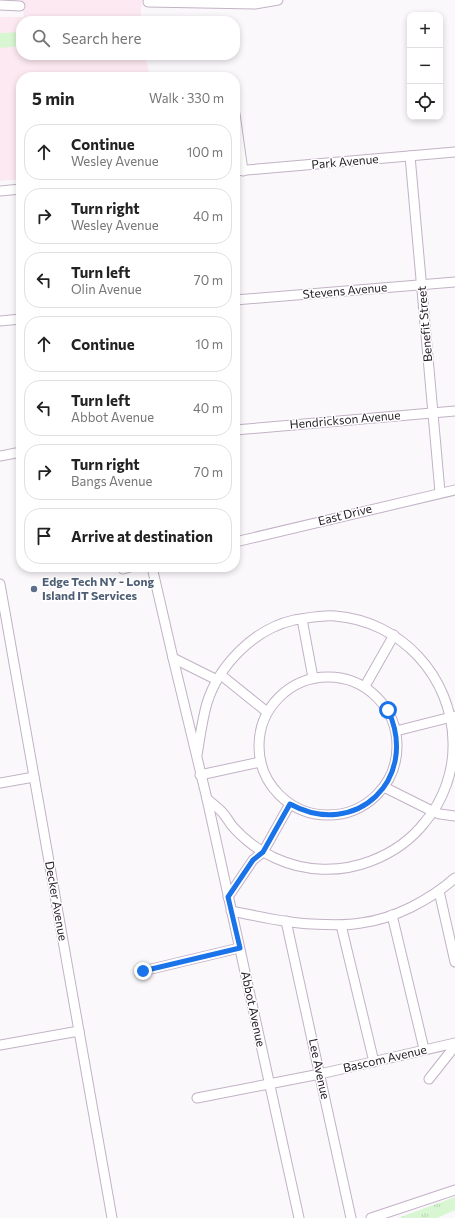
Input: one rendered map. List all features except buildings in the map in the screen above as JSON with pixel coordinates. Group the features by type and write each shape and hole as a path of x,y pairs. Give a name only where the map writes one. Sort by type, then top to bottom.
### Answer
{"street":[{"path":"148,2 219,1 255,4 278,0"},
{"path":"0,5 20,6"},
{"name":"Park Avenue","path":"240,171 455,152"},
{"name":"Benefit Street","path":"410,156 440,492"},
{"path":"0,191 16,189"},
{"name":"Stevens Avenue","path":"240,300 455,282"},
{"path":"0,321 16,319"},
{"name":"Hendrickson Avenue","path":"240,430 455,411"},
{"path":"0,456 16,453"},
{"name":"East Drive","path":"240,541 440,492 455,490"},
{"path":"153,572 196,755"},
{"name":"Decker Avenue","path":"0,584 112,1218"},
{"path":"196,755 208,702 219,677 238,653 258,637 280,625 320,616 351,618 373,625 394,635 406,644 426,665 442,690 453,717 454,751 450,774 434,812 419,829 399,847 376,859 352,867 325,869 287,863 263,852 247,840 233,826 221,810 207,799"},
{"path":"302,619 313,678"},
{"path":"365,686 394,635"},
{"path":"173,658 219,677 267,712"},
{"path":"321,676 344,678 365,686 378,697 388,710 396,731 396,761 384,787 375,797 364,805 352,811 340,814 314,814 301,810 290,804 278,794 268,781 260,762 259,737 267,712 275,701 290,688 299,682 313,678 321,676"},
{"path":"396,731 453,717"},
{"name":"Abbot Avenue","path":"196,755 299,1218"},
{"path":"200,775 260,762"},
{"path":"0,783 34,777"},
{"path":"384,787 434,812 455,816"},
{"path":"228,897 253,860 263,852 290,804"},
{"path":"231,911 311,924 341,925 362,923 392,915 418,904 439,891 455,878"},
{"path":"439,891 455,962"},
{"path":"392,915 424,1049"},
{"name":"Lee Avenue","path":"286,921 351,1218"},
{"path":"341,925 374,1062"},
{"path":"143,971 240,948"},
{"path":"0,1045 79,1031"},
{"path":"429,1079 455,1044"},
{"name":"Bascom Avenue","path":"197,1098 320,1074 424,1049 455,1044"},
{"path":"371,1218 455,1190"}],"shaded area":[{"path":"21,0 142,0 140,16 24,16"},
{"path":"0,17 16,17 16,60 146,60 149,72 16,72 16,179 0,181"}],"green space":[{"path":"16,32 16,46 0,48 0,33"},
{"path":"455,1197 455,1210 437,1218 398,1218"}],"place":[{"name":"Edge Tech NY - Long Island IT Services","path":"34,589"}],"route":[{"path":"143,971 240,948 228,897 253,860 263,852 290,804 301,810 314,814 340,814 352,811 375,797 389,779 396,761 397,741 393,720 388,710"}]}
